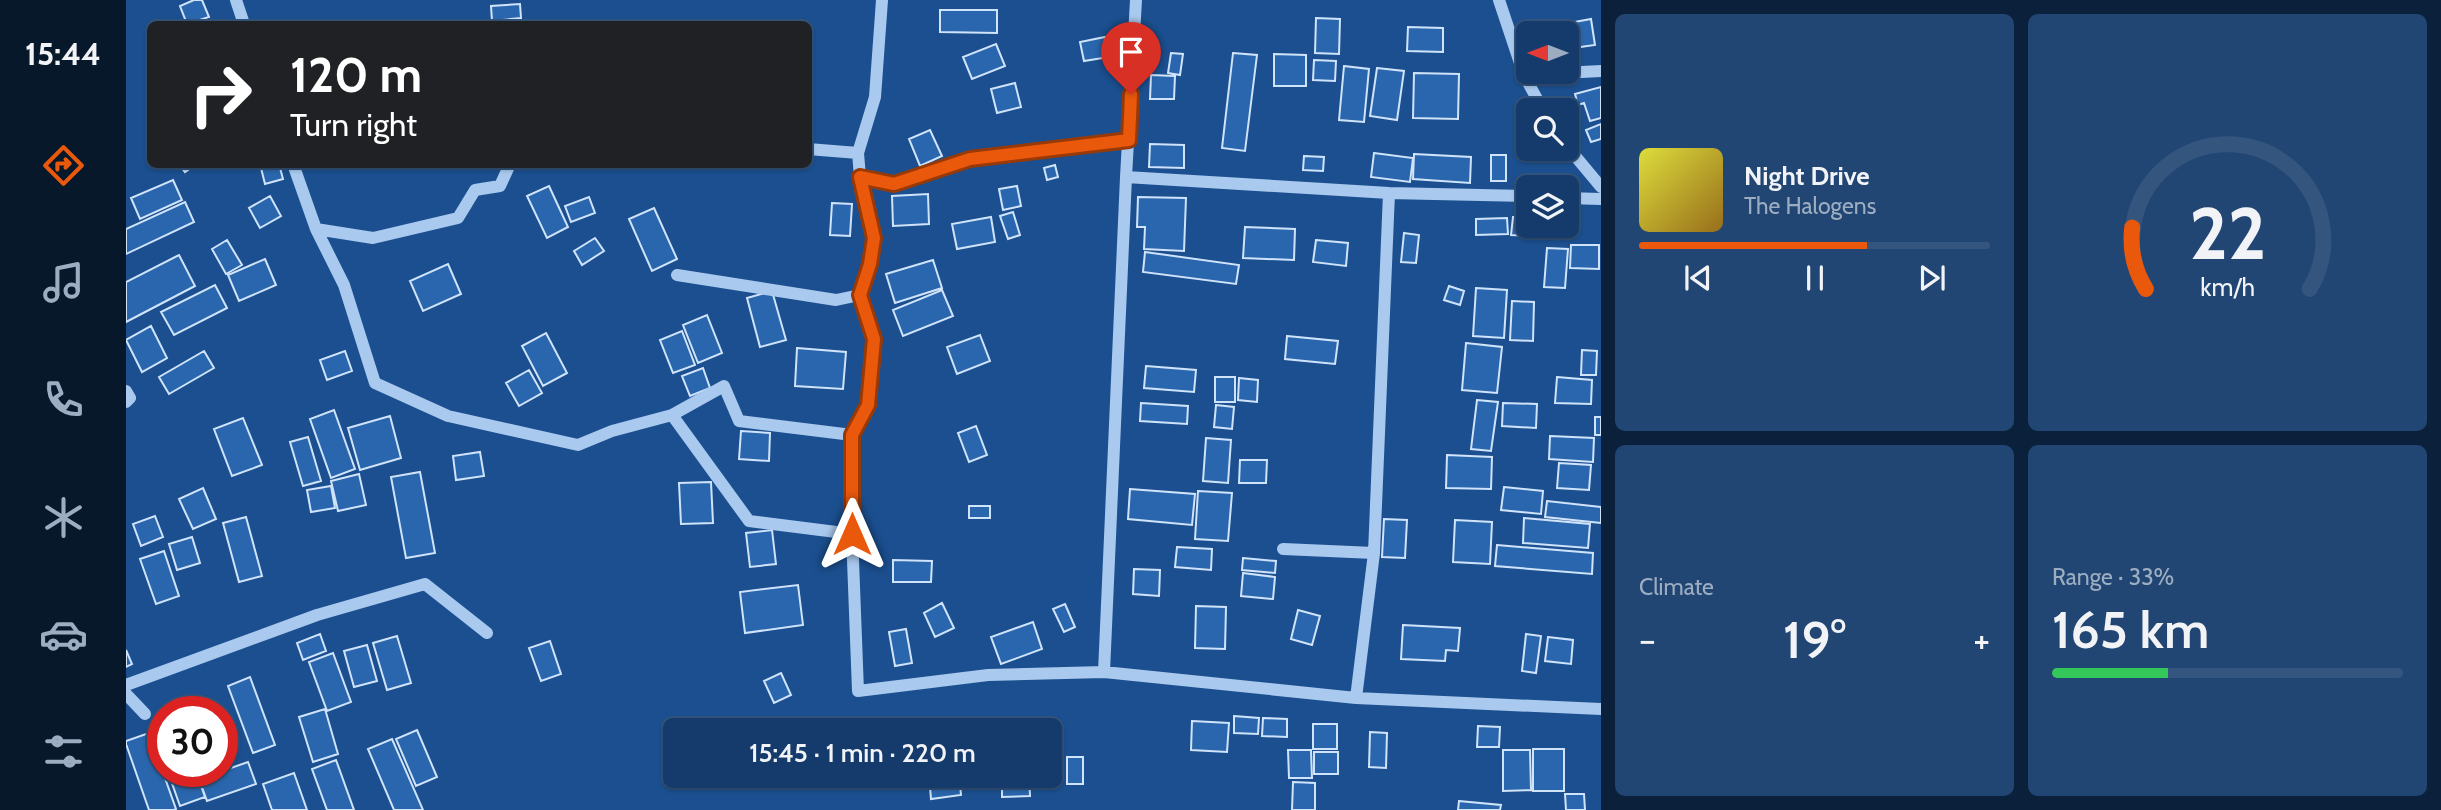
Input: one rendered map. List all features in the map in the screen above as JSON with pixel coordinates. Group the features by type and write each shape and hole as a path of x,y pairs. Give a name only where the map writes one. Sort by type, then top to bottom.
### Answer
{"street":[{"path":"236,0 243,21"},
{"path":"882,0 874,97 858,153 860,177 874,238 870,264 860,295 874,339 868,405 852,435 852,534 858,691 988,675 1104,673 1356,698 1601,709"},
{"path":"1104,673 1136,0"},
{"path":"1499,0 1516,51"},
{"path":"1579,72 1601,71"},
{"path":"860,177 894,184 970,159 1129,140"},
{"path":"812,149 858,153"},
{"path":"1579,161 1601,187"},
{"path":"294,168 316,229 344,285 376,383 447,416 578,445 612,431 672,415 724,386 739,421 852,435"},
{"path":"316,229 373,238 458,218 475,190 500,186 508,168"},
{"path":"1126,177 1389,193 1516,197"},
{"path":"1356,698 1374,553 1389,193"},
{"path":"1579,198 1601,199"},
{"path":"677,275 836,300 860,295"},
{"path":"126,391 130,398 126,402"},
{"path":"672,415 749,521 852,534"},
{"path":"1283,548 1374,553"},
{"path":"126,685 317,615 425,584 487,633"},
{"path":"126,694 145,714"}],"building":[{"path":"194,0 202,0 209,17 186,21 180,6"},
{"path":"520,4 521,18 492,21 491,6"},
{"path":"940,10 997,10 997,33 940,32"},
{"path":"1316,18 1340,19 1339,54 1315,53"},
{"path":"1591,19 1595,45 1579,47 1579,21"},
{"path":"1408,27 1443,28 1443,52 1407,51"},
{"path":"1105,37 1109,57 1084,61 1080,42"},
{"path":"996,44 1005,66 972,79 963,57"},
{"path":"1171,53 1183,54 1180,75 1168,73"},
{"path":"1233,53 1257,55 1245,151 1222,148"},
{"path":"1274,54 1306,55 1306,86 1274,86"},
{"path":"1314,60 1336,61 1335,81 1313,80"},
{"path":"1344,66 1369,69 1364,122 1339,120"},
{"path":"1377,68 1404,71 1397,120 1370,116"},
{"path":"1414,73 1459,74 1458,119 1413,118"},
{"path":"1151,75 1175,76 1174,99 1150,99"},
{"path":"1015,83 1021,107 997,113 991,89"},
{"path":"1601,87 1601,118 1590,121 1584,103 1579,105 1579,98 1575,94"},
{"path":"1601,124 1601,139 1591,142 1586,130"},
{"path":"930,130 942,156 920,166 909,139"},
{"path":"1150,144 1184,145 1184,168 1149,167"},
{"path":"1374,153 1413,158 1410,182 1371,177"},
{"path":"1414,154 1471,157 1470,183 1413,179"},
{"path":"1491,155 1506,155 1506,181 1491,181"},
{"path":"1304,156 1324,157 1323,171 1303,170"},
{"path":"1055,165 1058,177 1047,180 1044,168"},
{"path":"261,168 280,168 283,179 265,184"},
{"path":"173,180 182,200 140,219 131,198"},
{"path":"549,186 568,227 547,238 527,196"},
{"path":"1017,186 1021,206 1003,210 999,189"},
{"path":"928,194 929,224 893,226 892,196"},
{"path":"270,196 281,216 260,228 249,208"},
{"path":"589,197 595,213 571,222 565,206"},
{"path":"1138,197 1186,198 1184,251 1144,249 1145,227 1137,227"},
{"path":"185,202 194,222 126,254 126,229"},
{"path":"832,203 852,204 850,236 830,235"},
{"path":"654,208 677,259 652,271 629,219"},
{"path":"1013,212 1020,235 1008,239 1000,216"},
{"path":"991,217 995,242 957,249 952,224"},
{"path":"1513,217 1516,217 1516,235 1511,235"},
{"path":"1507,218 1508,234 1476,235 1476,219"},
{"path":"1245,227 1295,229 1294,260 1243,258"},
{"path":"1404,233 1419,235 1416,263 1401,262"},
{"path":"595,238 604,251 582,265 574,251"},
{"path":"227,240 242,265 226,274 212,249"},
{"path":"1316,240 1348,243 1346,266 1313,262"},
{"path":"1571,245 1599,245 1599,269 1570,268"},
{"path":"1547,248 1568,249 1565,288 1544,287"},
{"path":"1145,252 1239,265 1236,284 1143,272"},
{"path":"179,255 195,286 126,322 126,282"},
{"path":"265,259 276,285 239,301 228,275"},
{"path":"933,260 942,288 895,303 886,274"},
{"path":"448,264 461,294 423,311 410,281"},
{"path":"215,285 227,308 174,335 161,312"},
{"path":"1449,286 1464,291 1460,305 1444,300"},
{"path":"1476,288 1507,290 1504,338 1473,336"},
{"path":"942,290 953,316 903,336 893,310"},
{"path":"772,291 786,340 760,347 747,298"},
{"path":"1512,301 1534,302 1533,341 1510,340"},
{"path":"707,315 722,353 698,363 683,325"},
{"path":"151,326 167,358 142,372 126,340"},
{"path":"682,331 695,365 673,373 660,340"},
{"path":"546,333 567,373 543,386 522,346"},
{"path":"980,335 990,361 957,374 947,347"},
{"path":"1287,336 1338,341 1335,364 1285,359"},
{"path":"1466,343 1502,347 1497,393 1462,390"},
{"path":"797,348 846,352 843,389 795,386"},
{"path":"1582,350 1597,351 1596,375 1581,375"},
{"path":"204,351 214,368 169,394 159,377"},
{"path":"345,351 352,371 327,380 320,360"},
{"path":"1146,366 1196,370 1194,392 1144,388"},
{"path":"703,368 710,388 690,396 682,376"},
{"path":"529,370 542,393 519,406 506,383"},
{"path":"1215,377 1235,377 1235,402 1215,402"},
{"path":"1557,377 1592,380 1591,404 1555,403"},
{"path":"1239,378 1258,380 1257,402 1238,400"},
{"path":"1477,400 1498,402 1491,451 1471,449"},
{"path":"1141,403 1188,406 1187,424 1140,421"},
{"path":"1503,403 1537,404 1536,428 1502,426"},
{"path":"1216,405 1234,407 1232,429 1214,427"},
{"path":"334,410 355,469 331,478 310,419"},
{"path":"390,416 401,458 360,470 348,428"},
{"path":"1595,417 1601,417 1601,435 1595,435"},
{"path":"243,418 262,465 232,476 214,429"},
{"path":"976,426 987,455 969,462 958,433"},
{"path":"741,431 770,433 769,461 739,459"},
{"path":"1550,436 1594,438 1593,462 1549,459"},
{"path":"308,437 321,481 303,486 290,442"},
{"path":"1206,438 1231,440 1228,483 1203,481"},
{"path":"480,452 484,476 456,480 453,456"},
{"path":"1447,455 1492,457 1491,489 1446,488"},
{"path":"1240,460 1267,460 1266,483 1239,483"},
{"path":"1559,463 1591,465 1589,490 1557,488"},
{"path":"420,472 435,553 406,558 391,477"},
{"path":"359,474 366,505 338,511 331,481"},
{"path":"711,482 713,523 681,524 679,483"},
{"path":"331,486 335,508 311,512 307,490"},
{"path":"1504,487 1543,491 1541,514 1501,510"},
{"path":"203,488 216,519 193,529 179,499"},
{"path":"1130,489 1195,494 1192,525 1128,519"},
{"path":"1198,491 1232,493 1228,541 1195,539"},
{"path":"1547,501 1601,507 1601,523 1545,517"},
{"path":"969,506 990,506 990,518 969,518"},
{"path":"155,516 163,537 141,546 133,524"},
{"path":"246,517 262,576 239,582 223,523"},
{"path":"1524,518 1590,524 1588,548 1523,543"},
{"path":"1384,519 1407,520 1405,558 1382,557"},
{"path":"1455,520 1492,522 1490,564 1453,562"},
{"path":"772,530 776,564 750,567 746,533"},
{"path":"192,537 200,563 177,570 169,544"},
{"path":"1497,545 1593,553 1592,574 1495,566"},
{"path":"1177,547 1212,549 1211,570 1175,567"},
{"path":"164,551 179,596 156,604 140,559"},
{"path":"1243,558 1276,561 1275,573 1242,570"},
{"path":"893,560 932,561 931,582 893,582"},
{"path":"1134,569 1160,570 1159,596 1133,594"},
{"path":"1243,573 1275,577 1273,599 1241,596"},
{"path":"798,585 803,625 745,633 740,592"},
{"path":"942,603 954,628 935,637 924,613"},
{"path":"1065,604 1075,627 1064,632 1053,609"},
{"path":"1196,606 1226,607 1225,649 1195,648"},
{"path":"1298,610 1320,616 1312,645 1291,639"},
{"path":"1033,622 1042,649 1001,664 991,637"},
{"path":"1403,625 1460,628 1458,651 1446,650 1445,661 1401,659"},
{"path":"906,629 912,663 895,666 889,632"},
{"path":"320,634 326,651 303,660 297,643"},
{"path":"1526,634 1541,636 1536,673 1522,671"},
{"path":"397,636 411,683 387,690 373,643"},
{"path":"1548,637 1573,640 1571,664 1545,661"},
{"path":"550,641 561,674 541,681 529,648"},
{"path":"367,645 377,681 354,687 344,651"},
{"path":"126,650 132,664 126,667"},
{"path":"333,653 351,702 327,711 309,662"},
{"path":"781,673 791,695 774,703 764,681"},
{"path":"250,677 275,745 253,753 238,713 238,696 232,696 228,686"},
{"path":"325,709 338,754 313,762 299,717"},
{"path":"1234,716 1259,718 1258,734 1234,733"},
{"path":"1263,718 1287,719 1287,737 1262,736"},
{"path":"1192,721 1229,723 1227,752 1191,750"},
{"path":"1313,724 1337,724 1337,749 1313,749"},
{"path":"1478,726 1500,727 1499,747 1477,747"},
{"path":"417,730 437,777 416,786 396,739"},
{"path":"1370,732 1387,733 1386,768 1369,767"},
{"path":"147,734 147,787 168,787 176,809 149,810 126,741"},
{"path":"392,739 423,810 394,810 368,749"},
{"path":"1533,749 1564,749 1564,791 1533,791"},
{"path":"1288,750 1311,750 1312,778 1289,778"},
{"path":"1503,750 1530,750 1531,790 1503,791"},
{"path":"1314,752 1338,752 1338,774 1314,774"},
{"path":"1067,757 1083,757 1083,784 1067,784"},
{"path":"336,760 354,810 327,810 312,769"},
{"path":"248,762 256,784 207,801 202,787 238,787 238,765"},
{"path":"294,773 307,810 272,810 263,784"},
{"path":"1293,782 1315,783 1315,810 1292,810"},
{"path":"173,787 201,787 205,797 180,806"},
{"path":"930,788 960,788 961,795 931,799"},
{"path":"1002,788 1030,788 1030,796 1002,797"},
{"path":"1565,794 1584,794 1585,810 1566,810"},
{"path":"1459,801 1501,805 1500,810 1458,810"}],"route":[{"path":"852,534 852,435 868,405 874,339 860,295 870,264 874,238 860,177 894,184 970,159 1129,140 1131,94"}]}
